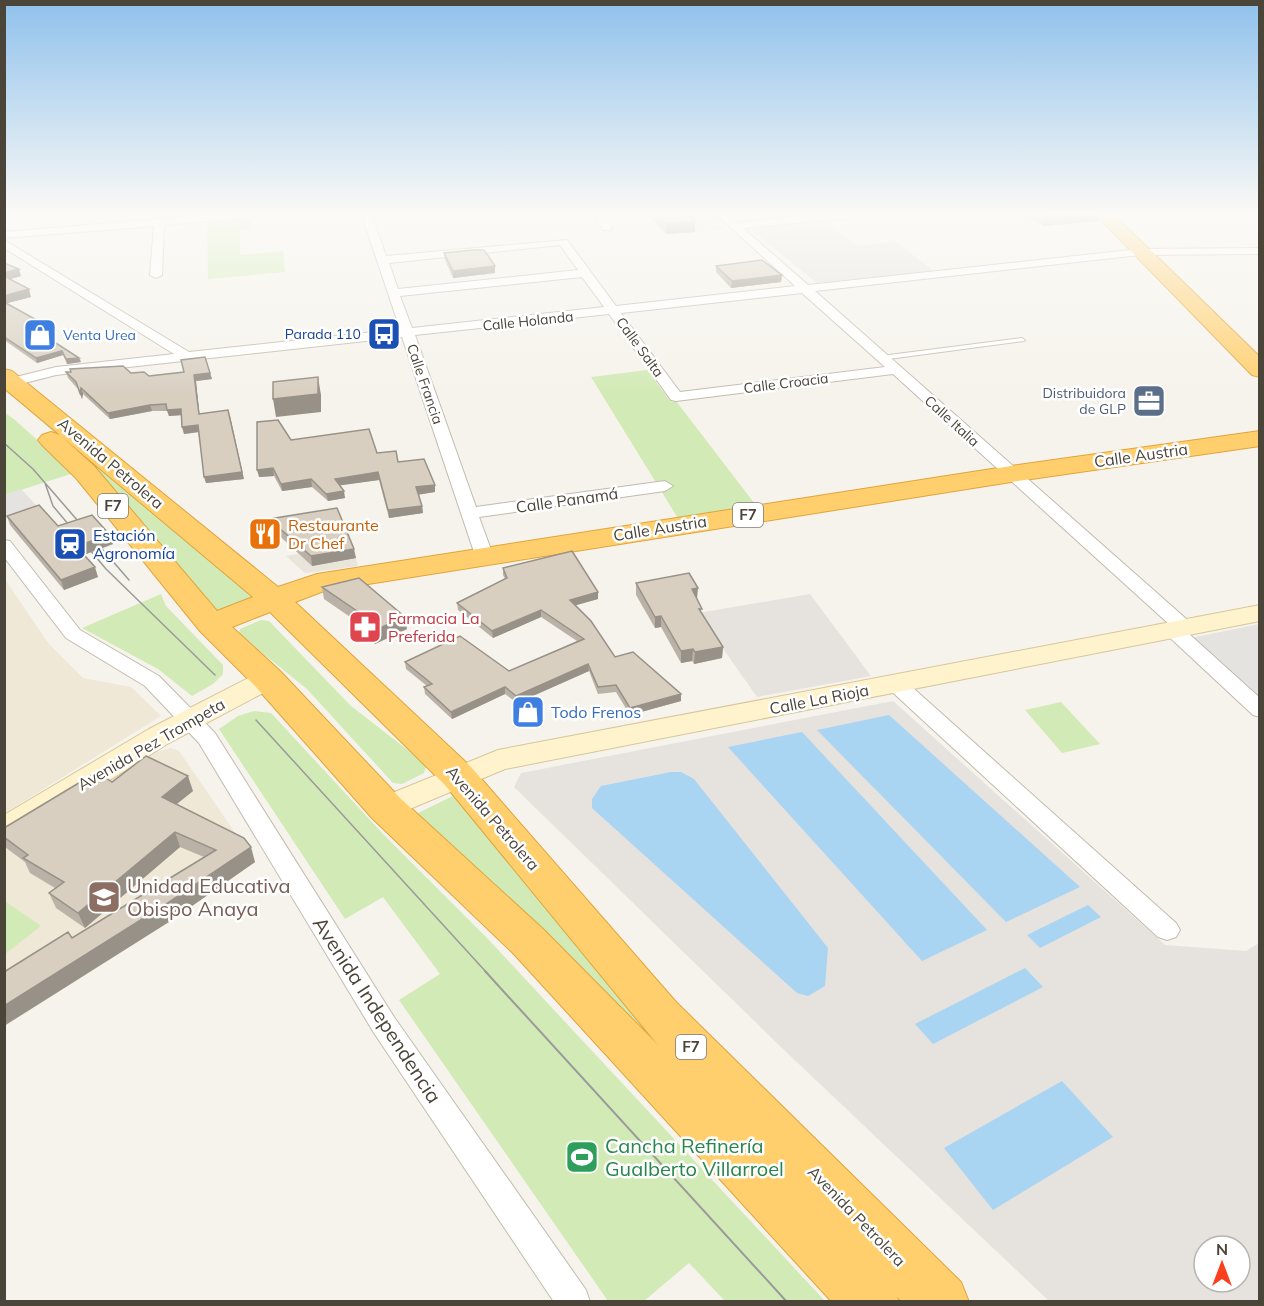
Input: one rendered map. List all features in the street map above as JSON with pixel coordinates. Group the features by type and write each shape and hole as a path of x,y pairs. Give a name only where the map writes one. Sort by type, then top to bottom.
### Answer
{"highway":[{"path":"1170,274 1211,314 1260,370"},
{"path":"1211,314 1260,355"},
{"name":"Avenida Petrolera","path":"7,386 274,599 458,776 660,1016 941,1302"},
{"name":"Avenida Petrolera","path":"7,386 85,472 211,624 268,679 386,808 528,941 871,1302"},
{"name":"Calle Austria","path":"211,624 317,583 484,555 1260,438"}],"street":[{"path":"54,274 189,358"},
{"name":"Calle Francia","path":"386,274 484,555"},
{"path":"393,293 576,274"},
{"name":"Calle Salta","path":"586,274 676,397"},
{"name":"Calle Italia","path":"788,274 1179,629 1260,710"},
{"name":"Calle Holanda","path":"7,386 56,372 940,274"},
{"name":"Calle Croacia","path":"676,397 895,370"},
{"name":"Calle Panamá","path":"469,513 665,486"},
{"name":"Avenida Independencia","path":"4,545 73,634 152,681 207,738 384,1024 574,1302"},
{"name":"Calle La Rioja","path":"386,808 498,760 1260,613"},
{"name":"Avenida Pez Trompeta","path":"4,831 159,736 268,679"},
{"path":"896,684 1167,930"}],"lane":[{"path":"881,358 1022,340"}],"shaded area":[{"path":"806,274 905,274 817,283"},
{"path":"21,489 39,508 5,519 4,495"},
{"path":"352,544 358,566 305,573 286,556"},
{"path":"4,578 49,644 83,678 131,687 161,716 5,813"},
{"path":"810,594 871,676 757,697 698,613"},
{"path":"1259,624 1259,697 1191,638"},
{"path":"893,701 1165,945 1246,951 1259,943 1259,1301 1049,1301 782,1048 514,787 521,773"},
{"name":"Unidad Educativa Obispo Anaya","path":"171,748 179,751 255,862 169,922 5,1026 5,847 150,754"}],"green space":[{"path":"208,274 264,274 208,279"},
{"path":"647,370 671,402 676,401 758,508 679,520 591,377"},
{"path":"4,385 253,597 217,612 90,468 35,415 5,391"},
{"path":"4,412 15,420 74,473 5,495"},
{"path":"161,594 166,606 223,665 223,674 213,684 192,696 158,669 82,628"},
{"path":"261,620 269,621 351,706 422,761 426,767 424,773 402,784 393,783 307,689 239,634 240,629"},
{"path":"1061,702 1100,744 1062,753 1025,710"},
{"path":"254,711 271,713 383,834 486,937 825,1301 725,1301 689,1263 644,1301 608,1301 399,1000 440,974 383,897 345,919 219,729 238,716"},
{"path":"459,793 918,1301 896,1301 412,816"},
{"path":"5,901 41,926 5,954"}],"water":[{"path":"889,715 1080,887 1006,922 817,730"},
{"path":"802,732 987,930 922,961 728,747"},
{"path":"681,772 694,779 828,948 825,986 808,996 797,993 592,808 592,799 601,786"},
{"path":"1088,905 1101,917 1040,948 1027,935"},
{"path":"1025,968 1043,987 933,1044 915,1024"},
{"path":"1062,1081 1113,1137 993,1210 944,1148"}],"building":[{"path":"724,274 782,275 732,281"},
{"path":"4,276 29,289 4,296"},
{"path":"4,302 55,330 42,334 79,358 66,359 62,351 36,358 4,337"},
{"path":"205,357 210,373 194,375 199,414 228,410 242,472 204,477 198,425 182,427 181,409 167,410 166,404 108,413 81,388 80,393 76,382 66,372 71,372 70,369 123,366 131,373 144,372 149,376 184,372 181,360"},
{"path":"318,377 318,394 273,399 273,382"},
{"path":"278,420 291,440 369,429 377,453 396,451 398,462 424,459 435,485 416,487 422,506 388,510 378,472 335,479 344,491 326,494 311,479 281,484 273,468 257,470 257,422"},
{"path":"39,505 58,526 92,515 110,535 76,546 95,567 61,580 7,516"},
{"path":"337,508 354,549 311,556 269,519"},
{"path":"572,551 598,592 570,600 591,621 615,657 633,652 681,694 630,708 616,685 598,687 588,664 516,696 505,687 451,712 424,687 432,684 405,662 460,636 509,671 584,639 541,610 492,631 457,603 507,578 503,568"},
{"path":"689,573 698,588 692,589 702,609 699,609 723,647 695,652 693,649 681,651 661,616 655,617 636,583"},
{"path":"359,578 405,617 373,631 352,613 357,611 322,587"},
{"path":"146,756 188,776 162,797 244,838 251,847 163,906 4,1006 4,972 68,932 72,938 216,850 175,832 78,913 49,893 64,882 23,858 28,855 4,837 4,828 97,772 112,782"}],"tram line":[{"path":"4,443 33,469 129,580"},
{"path":"45,483 53,506 106,569 215,675"},
{"path":"256,720 487,973"},
{"path":"485,971 787,1302"}],"place":[{"name":"Parada 110","path":"384,334"},
{"name":"Venta Urea","path":"40,335"},
{"name":"Distribuidora de GLP","path":"1149,401"},
{"name":"Restaurante Dr Chef","path":"265,534"},
{"name":"Estación Agronomía","path":"70,544"},
{"name":"Farmacia La Preferida","path":"365,627"},
{"name":"Todo Frenos","path":"528,712"},
{"name":"Unidad Educativa Obispo Anaya","path":"104,897"},
{"name":"Cancha Refinería Gualberto Villarroel","path":"582,1157"}]}
